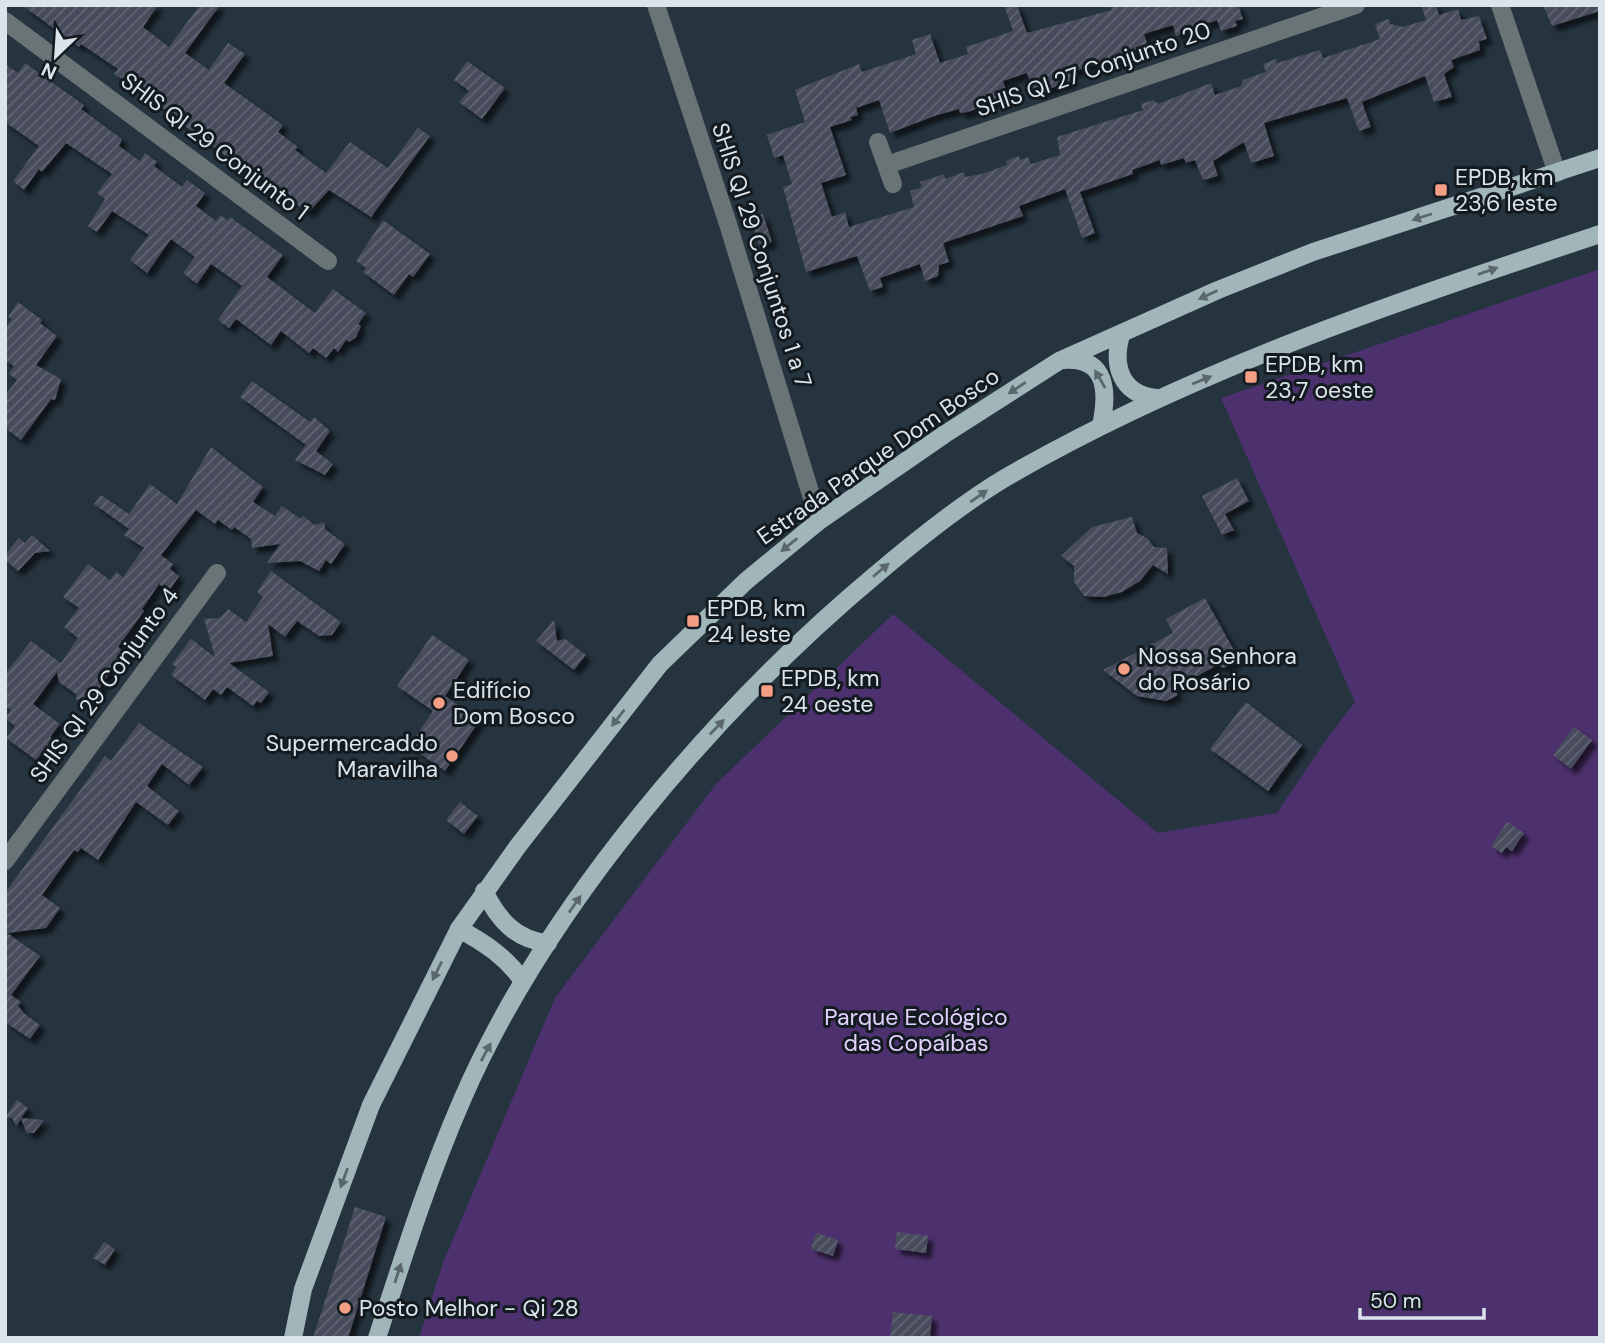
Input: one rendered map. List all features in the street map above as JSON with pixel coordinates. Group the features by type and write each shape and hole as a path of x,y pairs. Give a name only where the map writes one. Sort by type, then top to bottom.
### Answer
{"main road":[{"name":"Estrada Parque Dom Bosco","path":"293,1338 303,1289 371,1105 459,929 484,891 660,664 746,580 819,521 945,434 1059,361 1219,290 1313,252 1600,158"},
{"path":"377,1338 424,1193 463,1098 523,981 603,865 696,749 816,624 923,535 1002,480 1156,398 1341,324 1600,234"},
{"path":"1121,335 1116,358 1126,383 1138,394 1156,398"},
{"path":"1059,361 1086,362 1097,372 1106,390 1101,426"},
{"path":"484,891 507,928 533,942 548,943"},
{"path":"459,929 487,944 512,966 523,981"}],"street":[{"name":"SHIS QI 29 Conjuntos 1 a 7","path":"656,5 728,224 819,521"},
{"name":"SHIS QI 27 Conjunto 20","path":"887,165 1356,5"},
{"path":"1500,5 1557,173"},
{"name":"SHIS QI 29 Conjunto 1","path":"5,21 328,261"},
{"path":"878,142 893,184"},
{"name":"SHIS QI 29 Conjunto 4","path":"5,860 216,573"}],"green space":[{"name":"Parque Ecológico das Copaíbas","path":"1600,269 1600,1338 419,1338 443,1263 555,998 716,784 893,614 1158,833 1277,813 1355,702 1221,398"}],"building":[{"path":"22,5 158,5 143,27 169,47 200,5 220,5 185,53 209,70 228,43 245,54 224,83 283,125 278,132 298,147 295,150 326,173 350,142 388,168 418,128 430,136 371,217 329,190 308,213 233,156 230,159 195,134 132,83 130,85 114,74 118,69 81,44 79,47"},
{"path":"1004,5 1017,5 1027,33 1112,10 1110,5 1238,5 1243,19 1235,21 1237,26 1221,31 1217,20 1176,36 1173,25 1144,34 1148,46 1070,73 1073,81 1034,94 1027,73 1003,81 1008,97 968,112 960,113 959,109 937,115 890,133 879,100 856,108 858,115 850,117 852,120 830,127 846,175 821,183 832,217 845,212 849,227 914,207 910,191 922,187 920,182 944,174 945,179 964,172 965,177 982,174 1007,165 1006,161 1019,156 1020,160 1028,157 1031,164 1060,155 1057,137 1143,110 1141,104 1153,100 1158,104 1211,83 1215,95 1241,86 1243,80 1266,72 1263,64 1276,59 1277,63 1320,50 1323,58 1380,39 1375,24 1389,19 1390,24 1403,27 1426,20 1421,5 1436,5 1439,15 1458,9 1461,20 1479,16 1487,39 1479,41 1480,50 1451,60 1454,67 1444,74 1452,97 1434,102 1425,76 1362,102 1371,127 1359,131 1347,98 1264,123 1274,156 1251,163 1244,142 1213,161 1218,176 1203,180 1195,160 1186,163 1184,158 1161,165 1160,160 1132,170 1133,174 1080,192 1095,233 1082,238 1065,189 1019,206 1023,216 943,243 949,262 939,265 938,276 925,281 920,264 880,278 883,287 870,291 857,256 806,272 783,187 792,184 783,155 774,158 767,135 805,122 795,90 859,64 862,72 916,54 912,40 930,34 940,63 968,54 966,47 1013,31"},
{"path":"1543,5 1600,5 1600,11 1552,26"},
{"path":"467,61 505,88 482,119 459,102 469,91 454,80"},
{"path":"25,63 84,105 81,109 122,139 119,146 140,161 145,153 157,162 154,166 182,187 187,180 205,193 196,206 216,221 220,215 228,220 230,217 283,255 267,277 315,313 333,289 366,313 358,324 361,326 356,337 349,342 346,340 338,352 334,348 326,358 313,348 309,353 281,331 271,345 236,319 229,328 218,320 242,286 211,264 197,284 183,273 195,257 171,239 147,273 130,260 149,235 112,211 97,232 88,226 105,199 97,193 112,174 66,143 42,172 39,169 24,190 13,181 39,146 5,122 5,64 18,73"},
{"path":"763,214 772,242 760,246 750,218"},
{"path":"383,220 430,254 413,277 409,274 394,295 363,272 366,268 356,261"},
{"path":"18,302 42,320 40,323 57,336 36,365 61,379 55,400 51,399 21,440 5,428 5,395 17,380 9,374 14,366 5,360 5,329 12,319 8,317"},
{"path":"252,381 310,422 314,417 330,431 316,451 333,464 325,475 295,460 306,445 240,397"},
{"path":"211,447 263,487 253,502 275,516 282,506 315,525 324,522 325,529 345,544 331,564 326,560 319,571 300,561 267,563 280,544 252,548 251,539 234,527 232,530 218,520 215,524 196,510 161,555 173,564 170,569 179,576 169,591 159,584 142,609 144,611 118,647 127,654 118,667 115,665 89,704 82,699 76,700 76,694 59,682 57,672 33,704 60,724 50,737 55,741 46,755 42,753 36,760 6,738 15,726 5,718 11,710 5,706 5,674 31,641 61,663 78,638 64,627 79,608 63,597 88,564 110,580 116,572 123,577 144,548 124,535 129,529 94,504 101,495 129,514 150,484 177,504"},
{"path":"1237,478 1249,501 1225,514 1234,530 1222,535 1202,496"},
{"path":"1132,517 1137,533 1147,538 1154,547 1167,548 1168,574 1153,565 1140,581 1122,592 1104,597 1084,596 1074,582 1074,566 1061,556 1092,527"},
{"path":"32,535 50,551 35,553 18,571 5,560 5,555 19,538 25,543"},
{"path":"271,571 341,622 332,635 319,636 297,621 285,637 268,624 273,656 229,663 269,692 261,703 257,701 253,706 227,687 221,695 213,689 205,700 171,675 176,667 172,664 191,639 215,657 204,619 220,618 228,609 246,622 263,597 257,592"},
{"path":"1205,598 1236,654 1236,662 1224,668 1217,665 1174,689 1178,695 1166,701 1137,696 1103,670 1173,633 1166,619"},
{"path":"554,620 557,641 565,639 586,655 574,670 536,641"},
{"name":"Edifício Dom Bosco","path":"432,635 469,660 445,696 480,720 445,771 409,746 433,711 397,686"},
{"path":"1246,702 1302,745 1268,791 1210,749"},
{"path":"139,723 203,767 189,785 162,764 147,786 179,811 168,825 136,802 98,860 81,848 78,852 74,850 42,895 60,908 46,928 7,933 40,956 11,995 21,1002 18,1006 25,1014 40,1025 30,1039 5,1022 5,893 105,756 111,761"},
{"path":"1574,727 1592,740 1571,769 1553,755"},
{"path":"460,802 478,816 464,834 446,820"},
{"path":"1507,822 1524,833 1512,851 1506,847 1502,853 1491,846"},
{"path":"17,1100 28,1108 21,1118 44,1120 34,1133 27,1133 21,1119 16,1126 12,1118 5,1117"},
{"path":"355,1207 386,1217 348,1338 313,1338"},
{"path":"897,1232 928,1236 926,1253 895,1249"},
{"path":"816,1233 838,1240 833,1256 811,1249"},
{"path":"104,1242 115,1249 105,1265 93,1258"},
{"path":"893,1312 932,1316 930,1338 890,1338"}],"place":[{"name":"EPDB, km 23,6 leste","path":"1441,190"},
{"name":"EPDB, km 23,7 oeste","path":"1251,377"},
{"name":"EPDB, km 24 leste","path":"693,621"},
{"name":"Nossa Senhora do Rosário","path":"1124,669"},
{"name":"EPDB, km 24 oeste","path":"767,691"},
{"name":"Edifício Dom Bosco","path":"439,703"},
{"name":"Supermercaddo Maravilha","path":"452,756"},
{"name":"Posto Melhor - Qi 28","path":"345,1308"}]}
